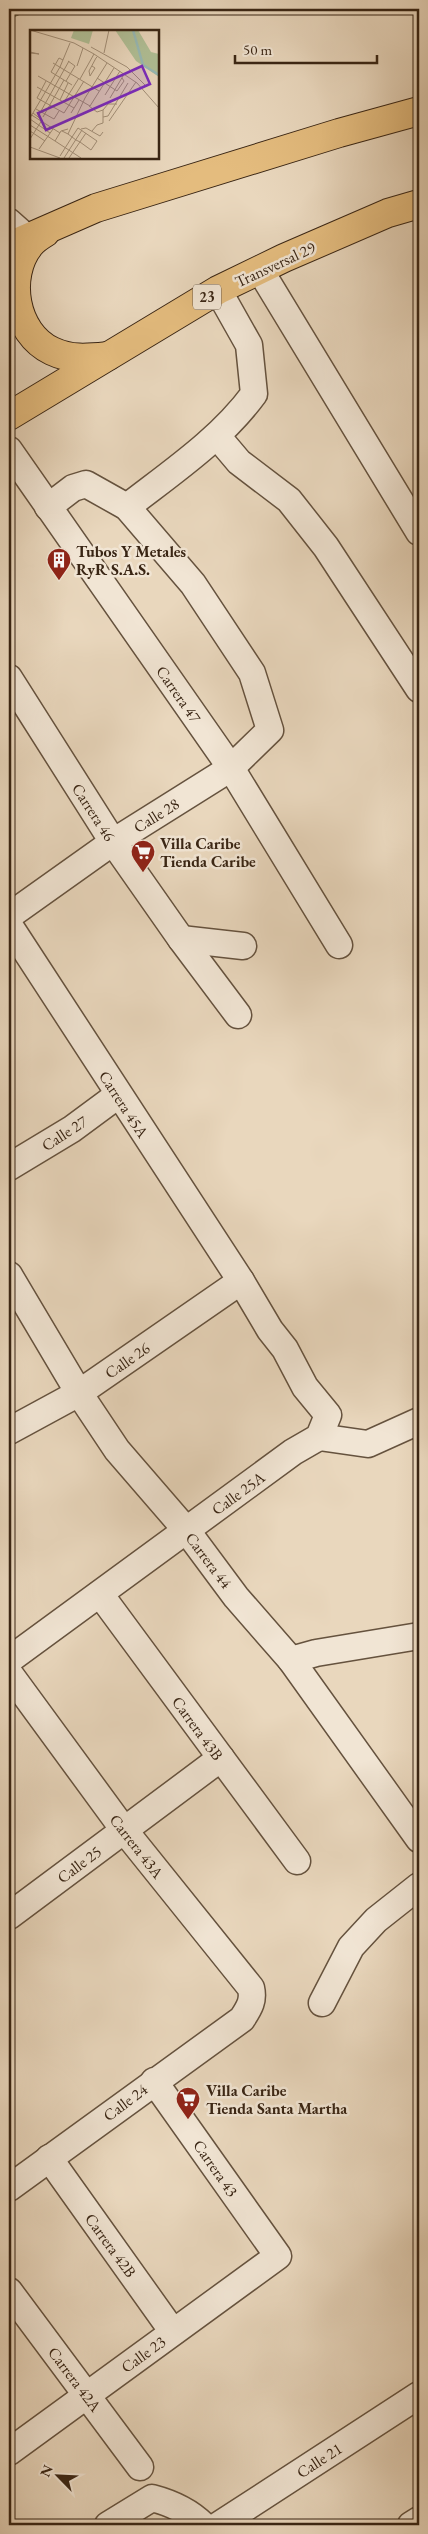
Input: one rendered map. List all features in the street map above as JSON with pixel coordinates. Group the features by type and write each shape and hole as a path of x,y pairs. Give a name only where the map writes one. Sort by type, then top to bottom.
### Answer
{"highway":[{"path":"15,235 54,225 115,202 339,132 419,111"},
{"name":"Transversal 29","path":"9,416 218,290 388,213 419,204"},
{"path":"54,225 30,245 17,272 16,302 25,324 28,330 50,351 79,360 110,356"}],"street":[{"path":"260,270 419,532"},
{"path":"48,507 73,488 86,484 127,507 237,418 254,394 249,345 218,290"},
{"path":"217,436 239,462 289,500 326,547 419,689"},
{"name":"Carrera 47","path":"9,450 231,768 339,945"},
{"name":"Calle 28","path":"9,916 113,842 231,768 270,730 252,673 193,584 127,507"},
{"name":"Carrera 46","path":"9,678 113,842 181,939 238,1015"},
{"name":"Carrera 45A","path":"9,925 241,1281"},
{"path":"181,939 243,946"},
{"name":"Calle 27","path":"9,1167 72,1129 118,1095"},
{"name":"Carrera 44","path":"9,1275 79,1393 118,1450 187,1531 236,1597 291,1660 419,1839"},
{"path":"241,1281 270,1330 285,1349 305,1387 328,1416 319,1437 368,1444 419,1421"},
{"name":"Calle 26","path":"9,1431 79,1393 241,1281"},
{"name":"Calle 25A","path":"9,1660 293,1452 319,1437"},
{"name":"Carrera 43B","path":"100,1594 297,1861"},
{"path":"291,1660 316,1653 419,1636"},
{"name":"Carrera 43A","path":"9,1673 124,1830 251,1988 253,1997 250,2007 242,2019"},
{"name":"Calle 25","path":"13,1903 124,1830 221,1758"},
{"path":"322,2002 351,1947 376,1920 419,1886"},
{"name":"Calle 24","path":"9,2188 242,2019"},
{"name":"Carrera 43","path":"154,2081 278,2256"},
{"name":"Carrera 42B","path":"49,2158 173,2332"},
{"name":"Calle 23","path":"9,2452 278,2256"},
{"name":"Carrera 42A","path":"9,2291 140,2467"},
{"name":"Calle 21","path":"219,2525 419,2395"},
{"path":"108,2525 152,2498 165,2501 192,2514 203,2525"},
{"path":"410,2525 419,2520"}],"green space":[{"path":"9,9 32,9 9,19"}],"place":[{"name":"Tubos Y Metales RyR S.A.S.","path":"59,581"},
{"name":"Villa Caribe Tienda Caribe","path":"143,873"},
{"name":"Villa Caribe Tienda Santa Martha","path":"188,2120"}]}
